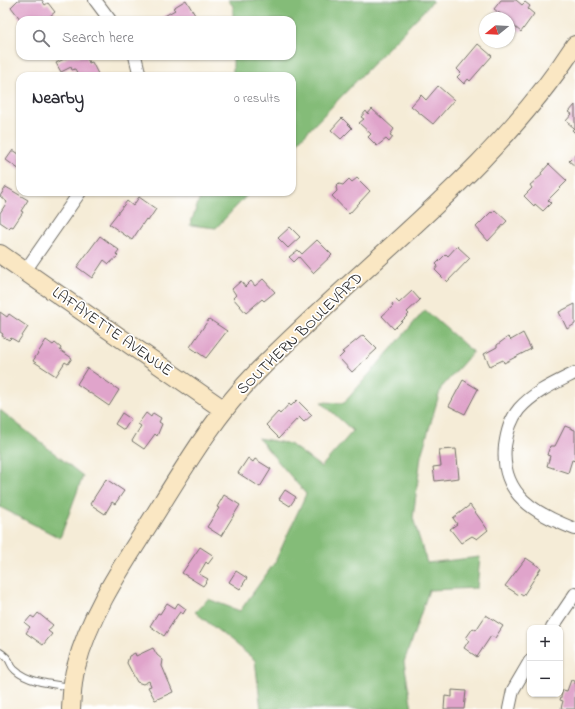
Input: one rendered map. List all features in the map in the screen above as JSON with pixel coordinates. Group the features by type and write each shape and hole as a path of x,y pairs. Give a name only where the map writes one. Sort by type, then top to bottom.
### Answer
{"main road":[{"name":"SOUTHERN BOULEVARD","path":"71,709 76,665 99,607 120,570 224,410 258,370 385,253 502,138 544,87 575,45"},
{"name":"LAFAYETTE AVENUE","path":"0,254 224,410"}],"street":[{"path":"95,0 107,16"},
{"path":"137,60 139,72"},
{"path":"25,271 77,196"},
{"path":"575,374 529,399 518,410 511,421 505,448 505,462 508,477 515,492 537,512 575,529"},
{"path":"554,625 575,594"},
{"path":"509,709 513,690 527,667"}],"lane":[{"path":"0,652 8,657 14,670 32,680 73,688"}],"green space":[{"path":"228,0 433,1 296,144 296,72 233,72 233,60 296,60 296,16 233,16 233,6"},
{"path":"201,196 246,196 216,228 190,225"},
{"path":"425,310 473,352 441,388 421,456 413,518 427,563 480,557 477,588 429,590 404,662 412,709 261,709 255,660 195,612 208,599 240,611 275,562 306,494 258,438 290,444 321,467 353,431 321,402 344,403"},
{"path":"0,410 83,476 60,538 0,507"}],"building":[{"path":"18,0 42,0 45,5 48,3 55,12 50,16 18,16 11,7"},
{"path":"186,0 196,16 164,16 175,10 173,8"},
{"path":"501,0 516,0 522,5 525,2 530,6 528,9 534,14 521,32 515,27 515,12 498,12 494,9"},
{"path":"478,44 479,48 483,48 492,56 470,81 468,79 464,84 457,77 461,73 457,69"},
{"path":"62,60 88,60 89,63 92,62 97,72 77,72 75,69 72,70 71,67 61,72 56,63"},
{"path":"438,86 454,100 433,124 411,106 421,95 426,100"},
{"path":"575,105 575,133 572,130 574,128 566,121 572,114 569,112"},
{"path":"372,109 394,129 390,135 393,137 389,142 386,139 377,146 368,137 371,134 359,123 364,119 361,117 366,111 368,114"},
{"path":"342,118 352,128 341,139 331,130"},
{"path":"13,150 16,152 16,167 6,160"},
{"path":"575,155 575,166 569,161"},
{"path":"549,164 567,181 548,200 551,203 543,211 535,204 534,206 524,196 532,188 530,185 542,175 541,173"},
{"path":"357,178 370,191 349,214 332,196 337,191 336,187 339,184 343,185 349,179 352,182"},
{"path":"6,187 16,193 16,196 21,196 28,200 21,211 23,212 13,227 11,226 9,228 0,222 0,213 7,202 0,196"},
{"path":"139,197 156,209 148,221 146,219 132,240 109,224 127,201 133,206"},
{"path":"495,210 507,221 488,241 476,227"},
{"path":"290,227 300,237 288,248 278,238"},
{"path":"100,236 119,250 116,254 118,256 109,264 104,260 92,278 77,267"},
{"path":"317,240 332,255 313,273 299,257 294,262 289,257 298,250 302,254"},
{"path":"457,246 470,258 447,282 435,270 438,266 436,264 446,254 448,256"},
{"path":"263,279 275,292 264,301 262,299 246,313 233,298 236,295 232,289 241,281 245,287 251,281 255,286"},
{"path":"412,291 420,300 407,312 409,314 394,329 382,316 393,306 392,304 396,300 399,303"},
{"path":"575,304 575,324 567,329 559,312"},
{"path":"0,312 7,317 9,314 28,327 18,342 11,338 9,340 2,336 3,334 0,332"},
{"path":"209,319 227,331 206,358 190,347"},
{"path":"523,333 531,349 504,363 503,360 490,366 484,354 497,347 497,345 508,337 511,340"},
{"path":"363,335 377,349 352,372 339,358 344,353 342,352"},
{"path":"46,340 53,345 55,343 61,348 60,350 72,358 68,364 65,362 56,376 33,361"},
{"path":"87,368 119,390 109,406 77,384"},
{"path":"463,380 478,389 465,414 449,406"},
{"path":"297,400 312,415 304,422 299,417 279,438 266,425 278,412 280,414 289,404 291,406"},
{"path":"122,413 131,419 124,430 115,424"},
{"path":"146,413 151,417 153,413 161,418 159,422 162,424 157,436 155,434 144,449 132,441 141,426 138,424"},
{"path":"565,426 575,430 575,461 572,460 568,473 547,466 550,456 547,455 550,446 555,446"},
{"path":"456,449 459,478 435,481 433,467 441,466 439,450"},
{"path":"248,458 253,462 255,459 271,469 260,487 238,473"},
{"path":"106,479 124,491 115,504 112,502 105,514 90,504"},
{"path":"285,490 296,497 290,506 279,499"},
{"path":"224,495 240,505 221,536 207,527 219,508 217,507"},
{"path":"470,505 488,530 477,539 472,536 461,543 450,529 457,524 453,518"},
{"path":"200,547 214,556 208,564 206,562 199,574 208,579 203,586 182,573"},
{"path":"526,558 541,568 523,596 505,586"},
{"path":"236,571 247,578 240,589 229,582"},
{"path":"167,603 175,608 178,603 186,609 183,614 180,612 164,636 150,626 158,613 160,614"},
{"path":"38,613 53,625 48,631 52,634 43,645 26,633 30,627 25,623 31,616 34,618"},
{"path":"486,615 503,626 495,638 491,636 477,657 464,648 469,640 466,638 473,628 476,630"},
{"path":"153,648 157,655 163,660 162,666 173,692 155,700 148,687 151,686 149,681 143,684 137,682 127,663 129,656 135,653 136,656"},
{"path":"571,680 575,681 575,709 561,708 563,701 560,700 561,697 563,697 563,690 567,691"},
{"path":"452,690 466,691 464,709 444,709 445,696 452,697"}]}
